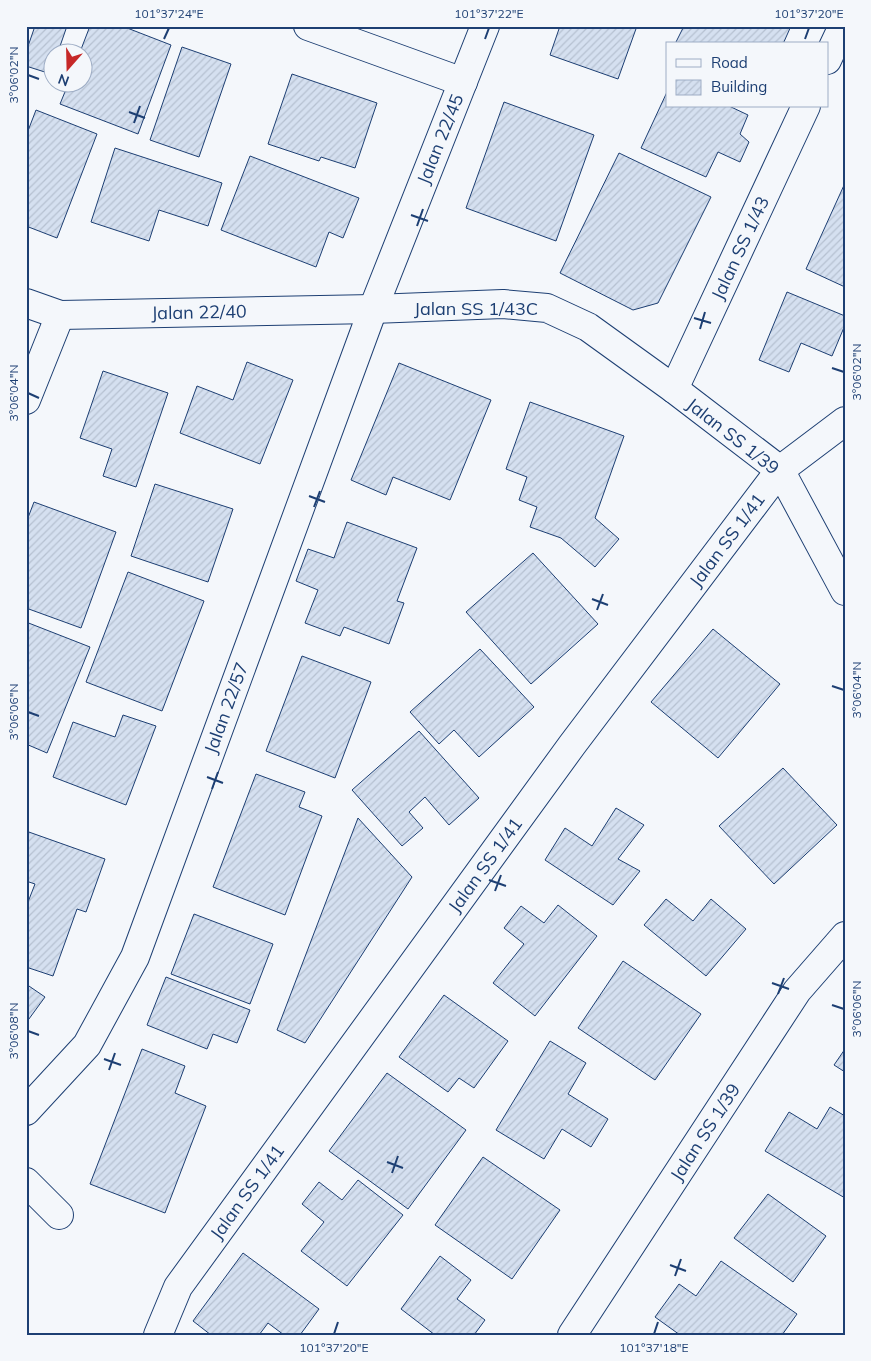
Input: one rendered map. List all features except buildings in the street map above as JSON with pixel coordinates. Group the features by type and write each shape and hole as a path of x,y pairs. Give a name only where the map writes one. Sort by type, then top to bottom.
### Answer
{"street":[{"path":"308,26 462,82"},
{"name":"Jalan 22/45","path":"373,309 485,26"},
{"path":"828,58 843,26"},
{"name":"Jalan SS 1/43","path":"674,389 805,108"},
{"name":"Jalan 22/40","path":"26,303 60,315 373,309"},
{"name":"Jalan SS 1/43C","path":"373,309 503,304 548,308 588,327 674,389"},
{"name":"Jalan 22/57","path":"26,1112 87,1045 135,957 373,309"},
{"path":"26,400 60,315"},
{"name":"Jalan SS 1/39","path":"674,389 780,470 845,591"},
{"name":"Jalan SS 1/41","path":"158,1335 178,1287 572,745 780,470 845,421"},
{"name":"Jalan SS 1/39","path":"572,1335 798,991 845,936"},
{"path":"26,1182 59,1215"}]}
